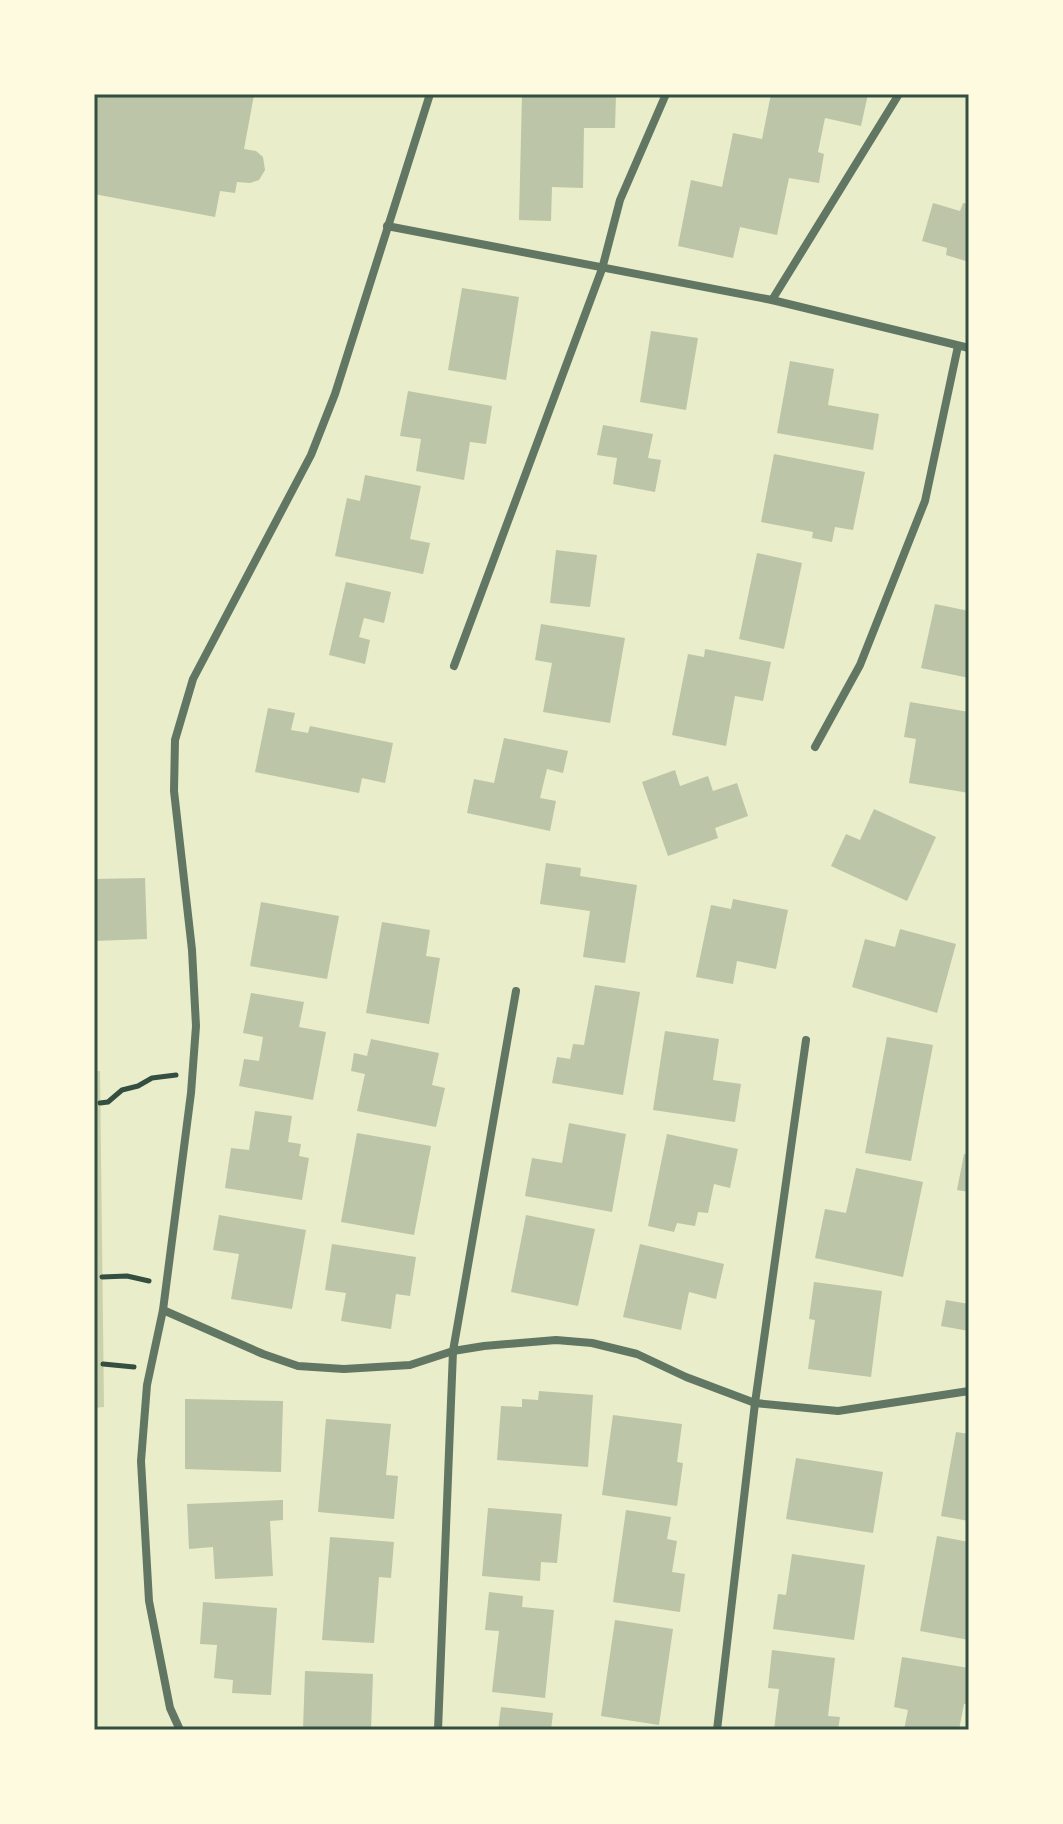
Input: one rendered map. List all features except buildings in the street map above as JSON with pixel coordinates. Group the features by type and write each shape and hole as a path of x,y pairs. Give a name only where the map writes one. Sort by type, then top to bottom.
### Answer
{"street":[{"path":"180,1730 170,1708 148,1587 141,1461 151,1368 163,1310 196,1026 192,950 174,791 175,740 193,679 311,455 335,394 430,94"},
{"path":"454,666 602,269 620,200 666,94"},
{"path":"772,300 899,94"},
{"path":"387,226 772,300 969,348"},
{"path":"815,747 860,665 925,501 958,346"},
{"path":"438,1730 453,1351 516,991"},
{"path":"717,1730 755,1403 806,1040"},
{"path":"163,1310 298,1366 344,1369 410,1365 453,1351 556,1340 592,1343 637,1354 686,1377 755,1403 838,1411 969,1391"}],"path":[{"path":"100,1103 108,1102 122,1090 152,1078 192,1075"},
{"path":"102,1277 127,1276 166,1285"},
{"path":"103,1364 151,1368"}],"green space":[{"path":"94,1071 100,1071 104,1407 94,1408"}]}
